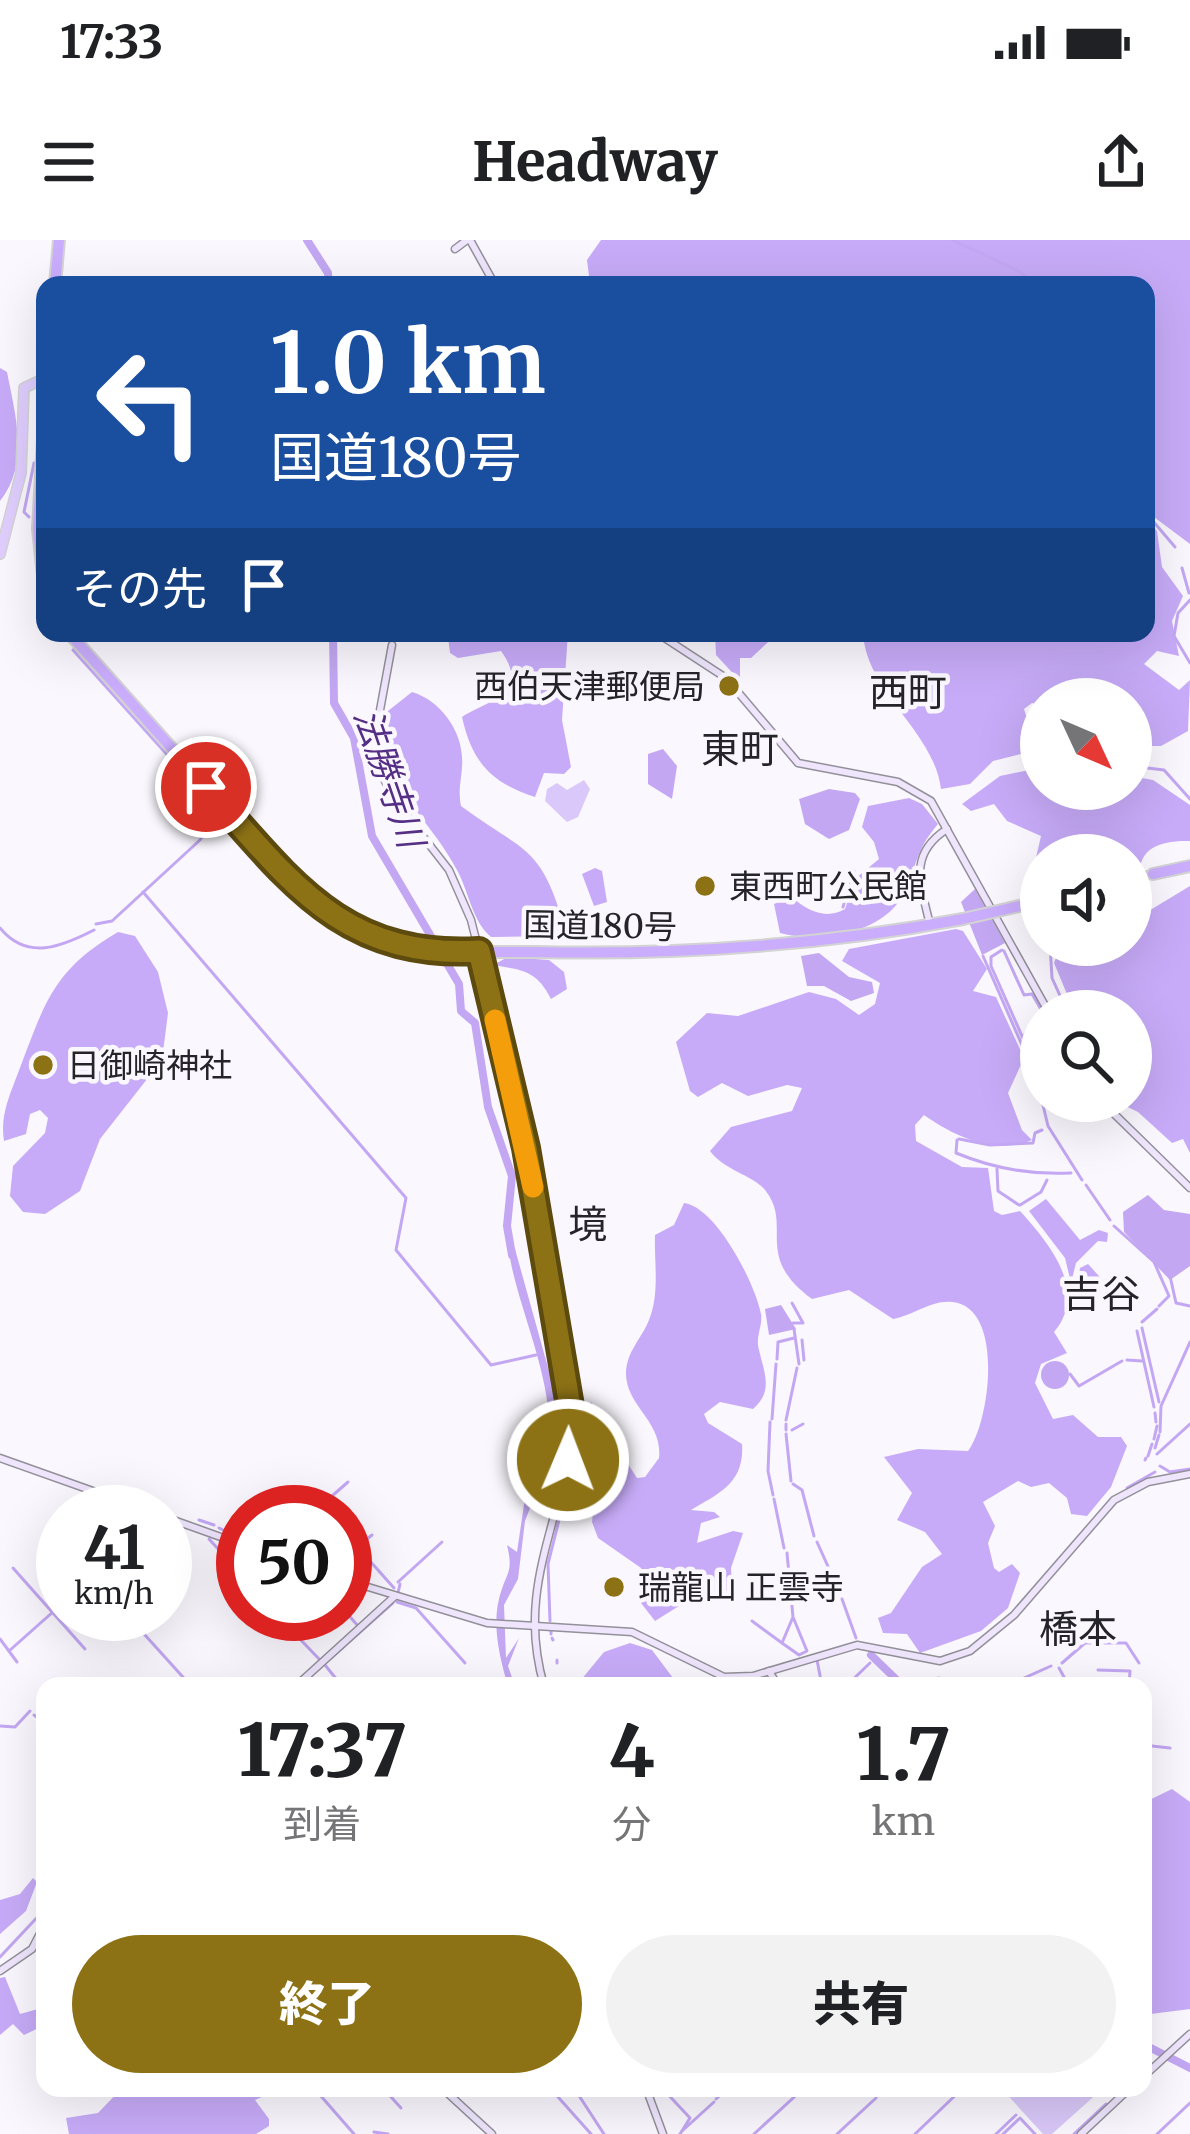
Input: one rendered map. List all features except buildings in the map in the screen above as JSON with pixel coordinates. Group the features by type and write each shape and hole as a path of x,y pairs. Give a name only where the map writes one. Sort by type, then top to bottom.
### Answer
{"highway":[{"path":"57,276 59,240"},
{"name":"国道180号","path":"77,642 302,894 357,931 424,950 720,953 861,939 1020,905"},
{"path":"1153,874 1190,866"}],"main road":[{"path":"455,249 469,240 490,276"},
{"path":"0,554 21,473 24,388 36,382"},
{"path":"672,642 716,668 798,763 905,784 931,801 1036,990"},
{"path":"392,645 380,710 380,770 392,798 457,885 526,1148 571,1412 568,1460 541,1553 528,1626 542,1677"},
{"path":"930,925 919,860 947,829"},
{"path":"1123,1122 1190,1188"},
{"path":"0,1458 76,1485"},
{"path":"372,1589 492,1624 632,1632 724,1677 770,1671 847,1646 924,1661 970,1651 1040,1590 1114,1500 1148,1482 1190,1474"},
{"path":"306,1677 395,1597"},
{"path":"770,1671 773,1677"},
{"path":"0,1971 36,1941"},
{"path":"1152,2069 1190,2034"},
{"path":"452,2097 492,2134"},
{"path":"649,2097 663,2134"},
{"path":"1081,2134 1120,2097"}],"shaded area":[{"path":"601,240 1190,240 1190,544 1155,518 1155,276 589,276 587,260"},
{"path":"0,368 7,372 14,405 18,455 0,501"},
{"path":"1155,529 1162,567 1183,596 1172,621 1179,656 1157,651 1144,664 1179,690 1190,680 1188,731 1152,746 1152,678 1020,678 1020,754 993,761 970,784 941,789 926,748 875,674 865,642 1155,642"},
{"path":"449,642 567,642 562,720 571,767 564,774 544,773 535,797 506,785 486,769 471,747 462,717 509,687 512,678 501,651 458,658 450,653"},
{"path":"715,642 768,642 751,658 740,658 740,681 716,655"},
{"path":"412,692 442,711 455,731 462,755 461,806 539,865 565,929 560,936 491,937 479,923 457,870 407,798 391,762 388,711"},
{"path":"663,749 677,766 672,799 648,784 648,754"},
{"path":"1020,772 1020,810 1152,810 1153,780 1190,805 1190,841 1152,848 1152,834 1036,834 1007,821 994,804 971,811 962,804 1000,776"},
{"path":"584,780 590,789 578,817 567,822 545,801 547,789 557,783 567,790"},
{"path":"829,789 855,793 860,799 849,830 829,839 805,824 799,799"},
{"path":"909,798 922,804 938,824 921,849 896,906 850,932 813,937 780,933 774,904 792,897 817,912 845,909 856,878 879,859 862,827 868,806"},
{"path":"595,868 602,871 607,902 594,906 582,874"},
{"path":"1190,886 1190,1153 1183,1139 1172,1143 1149,1122 1152,990 1065,990 1055,966 1152,966 1152,909"},
{"path":"975,889 1005,943 982,955 961,902"},
{"path":"956,929 963,931 987,969 973,991 996,997 1020,1049 1020,1067 1008,1093 1022,1130 1032,1140 989,1145 924,1115 915,1125 916,1141 962,1167 988,1168 994,1211 1002,1215 1020,1211 1053,1253 1068,1300 1054,1332 1067,1353 1041,1364 1035,1383 1053,1419 1073,1415 1098,1437 1121,1437 1127,1446 1111,1487 1087,1516 1071,1514 1067,1498 1049,1483 1031,1487 1018,1481 983,1502 995,1526 988,1543 994,1568 999,1572 1012,1564 1020,1573 1008,1608 981,1631 920,1653 907,1634 883,1633 878,1618 891,1613 922,1567 942,1554 925,1532 897,1520 912,1493 884,1457 918,1449 968,1451 986,1396 987,1348 982,1328 972,1312 958,1303 933,1304 893,1319 849,1290 812,1299 794,1283 778,1255 776,1216 765,1190 710,1151 731,1127 792,1111 802,1088 787,1085 748,1096 722,1083 698,1097 690,1091 676,1042 707,1013 738,1016 809,992 836,999 859,1015 875,1004 880,983 842,961 849,949"},
{"path":"118,932 135,936 158,972 168,1013 162,1060 100,1139 80,1191 45,1214 23,1212 10,1196 13,1166 45,1133 48,1118 40,1110 30,1114 26,1134 4,1141 9,1098 53,992 78,961"},
{"path":"819,953 849,977 872,982 874,993 851,1001 824,986 807,986 801,956"},
{"path":"508,957 549,960 564,972 567,989 551,999 533,976 493,965"},
{"path":"1148,1195 1164,1210 1190,1214 1190,1266 1170,1280 1124,1232 1123,1212"},
{"path":"1046,1199 1080,1240 1099,1230 1108,1233 1107,1242 1098,1241 1076,1263 1071,1283 1065,1258 1029,1211"},
{"path":"684,1203 709,1218 721,1232 751,1284 761,1314 758,1345 765,1388 753,1409 720,1402 704,1414 708,1423 742,1444 734,1478 691,1510 720,1517 701,1523 697,1543 733,1531 743,1533 731,1568 732,1587 721,1595 683,1582 679,1606 655,1621 641,1603 646,1586 641,1568 598,1538 592,1522 595,1494 577,1470 594,1443 619,1450 637,1478 645,1477 659,1458 655,1434 631,1395 626,1372 652,1310 655,1235 674,1225"},
{"path":"515,1249 559,1407 566,1410 561,1411 556,1483 530,1508 518,1579 504,1605 506,1658 519,1638 508,1666 512,1677 506,1677 496,1621 509,1567 507,1545 517,1552 530,1464 543,1459 548,1437 544,1384 509,1251"},
{"path":"1088,1264 1108,1286 1076,1295 1080,1268"},
{"path":"781,1305 796,1329 769,1335 765,1309"},
{"path":"1055,1361 1065,1365 1069,1375 1065,1385 1055,1389 1045,1385 1041,1375 1045,1365"},
{"path":"630,1643 652,1650 672,1677 583,1677 604,1652"},
{"path":"1172,1789 1190,1802 1190,2009 1152,2014 1152,1799"},
{"path":"33,1878 36,1881 26,1911 0,1934 0,1900 20,1894"},
{"path":"5,1977 20,2014 36,2010 36,2029 24,2035 13,2024 0,2035 0,1978"},
{"path":"113,2097 262,2097 255,2100 269,2126 256,2134 69,2134 66,2118 98,2113"},
{"path":"1009,2097 1093,2097 1052,2134 1043,2134"}],"waterway":[{"name":"法勝寺川","path":"307,240 328,276"},
{"path":"952,240 1025,276"},
{"path":"29,517 24,512 34,463"},
{"path":"1155,524 1175,547"},
{"path":"1182,568 1189,593"},
{"path":"1190,600 1178,613 1174,636 1190,663"},
{"path":"82,642 73,650 180,769 207,828 200,840 112,921 96,924"},
{"name":"法勝寺川","path":"333,642 334,703 354,738 372,836 459,984 461,1011 475,1023 488,1107 512,1176 507,1226 512,1255"},
{"path":"1152,769 1164,770 1190,799"},
{"path":"843,907 854,871"},
{"path":"143,892 406,1198 396,1250 491,1365 536,1355"},
{"path":"0,928 21,945 33,948 57,946 94,930"},
{"path":"1002,950 991,957 991,966 1020,1032"},
{"path":"1004,951 1022,990"},
{"path":"983,956 1020,1040"},
{"path":"1051,966 1057,990"},
{"path":"1047,1122 1082,1180"},
{"path":"959,1139 990,1145 1033,1143 1035,1133 1042,1130"},
{"path":"957,1140 956,1153 984,1163 1027,1172 1071,1173"},
{"path":"997,1169 998,1191 1019,1205"},
{"path":"1020,1205 1041,1192 1047,1180"},
{"path":"1086,1185 1110,1220"},
{"path":"1114,1226 1154,1262 1169,1296 1159,1306"},
{"path":"1170,1276 1176,1303 1190,1306"},
{"path":"792,1303 803,1323 793,1323"},
{"path":"1142,1322 1157,1309"},
{"path":"1142,1328 1159,1402"},
{"path":"794,1329 799,1364"},
{"path":"1137,1331 1154,1407"},
{"path":"777,1359 778,1342 794,1338"},
{"path":"802,1340 804,1360"},
{"path":"1160,1432 1161,1406 1190,1342"},
{"path":"1127,1360 1142,1361"},
{"path":"1070,1374 1079,1386 1122,1361"},
{"path":"772,1419 776,1364"},
{"path":"786,1420 797,1368"},
{"path":"578,1424 580,1413 591,1404"},
{"path":"1155,1413 1156,1422"},
{"path":"578,1426 602,1420 604,1414"},
{"path":"770,1422 768,1471 773,1495"},
{"path":"786,1424 786,1430"},
{"path":"792,1430 803,1424"},
{"path":"1157,1454 1190,1424"},
{"path":"1154,1439 1157,1426"},
{"path":"786,1434 791,1481"},
{"path":"1155,1448 1159,1435"},
{"path":"1148,1456 1152,1444"},
{"path":"1160,1466 1170,1472 1190,1469"},
{"path":"1127,1488 1155,1472"},
{"path":"345,1485 348,1482"},
{"path":"793,1484 802,1490 814,1536"},
{"path":"566,1493 569,1485"},
{"path":"774,1499 784,1548"},
{"path":"559,1513 563,1502"},
{"path":"199,1520 214,1525"},
{"path":"550,1621 548,1564 559,1520"},
{"path":"209,1539 216,1547"},
{"path":"398,1582 442,1542"},
{"path":"817,1542 840,1593"},
{"path":"787,1553 793,1617 807,1651 799,1655 782,1643 793,1617"},
{"path":"372,1563 394,1588"},
{"path":"13,1568 85,1649"},
{"path":"398,1593 400,1584"},
{"path":"842,1599 856,1638"},
{"path":"397,1602 416,1608 465,1663"},
{"path":"331,1658 393,1603"},
{"path":"752,1621 782,1643"},
{"path":"9,1651 36,1627"},
{"path":"0,1639 17,1662"},
{"path":"150,1641 183,1677"},
{"path":"302,1641 320,1660"},
{"path":"1062,1663 1085,1643 1126,1643 1139,1663"},
{"path":"871,1655 894,1677"},
{"path":"817,1660 820,1677"},
{"path":"855,1677 870,1663"},
{"path":"325,1665 335,1677"},
{"path":"1026,1677 1051,1666"},
{"path":"1059,1668 1064,1677"},
{"path":"1098,1670 1130,1671 1130,1677"},
{"path":"0,1726 15,1727 30,1711"},
{"path":"1152,1746 1170,1748"},
{"path":"0,1957 36,1919"},
{"path":"1152,2049 1190,2068"},
{"path":"322,2097 354,2134"},
{"path":"391,2097 401,2108"},
{"path":"558,2097 591,2134"},
{"path":"580,2097 604,2134"},
{"path":"670,2097 690,2118 680,2134"},
{"path":"754,2134 794,2097"},
{"path":"915,2134 954,2097"},
{"path":"837,2134 876,2098"},
{"path":"682,2131 714,2102"},
{"path":"1157,2134 1190,2103"},
{"path":"1074,2134 1106,2104"},
{"path":"996,2134 1016,2115"},
{"path":"1003,2134 1020,2118 1035,2134"},
{"path":"374,2132 388,2134"}],"slow traffic":[{"path":"495,1020 533,1187"}],"place":[{"name":"西伯天津郵便局","path":"729,686"},
{"name":"東西町公民館","path":"705,886"},
{"name":"日御崎神社","path":"43,1065"},
{"name":"瑞龍山 正雲寺","path":"614,1587"}],"district":[{"name":"西町","path":"908,692"},
{"name":"東町","path":"740,749"},
{"name":"境","path":"588,1224"},
{"name":"吉谷","path":"1101,1294"},
{"name":"橋本","path":"1078,1629"}],"route":[{"path":"206,787 290,881 342,923 402,946 479,951 526,1148 571,1412 568,1460"}]}
